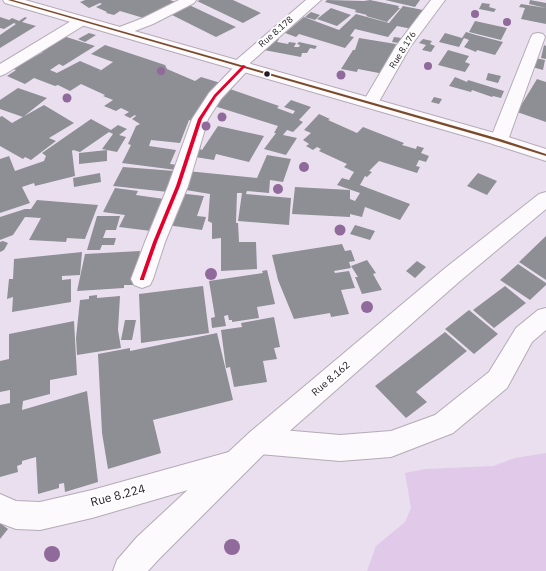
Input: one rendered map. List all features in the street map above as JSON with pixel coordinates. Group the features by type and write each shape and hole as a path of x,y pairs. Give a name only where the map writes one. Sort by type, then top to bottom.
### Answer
{"main road":[{"path":"10,0 371,102 546,155"},
{"path":"122,31 148,21 189,0"},
{"name":"Rue 8.178","path":"142,279 155,242 178,186 200,119 215,96 242,66 314,0"},
{"name":"Rue 8.176","path":"371,102 403,46 438,0"},
{"path":"0,71 81,20"},
{"path":"500,140 538,37"},
{"name":"Rue 8.162","path":"128,571 148,548 259,441 452,275 546,200"},
{"path":"259,441 340,448 391,444 444,424 498,380 524,334 546,317"},
{"name":"Rue 8.224","path":"0,508 16,515 40,516 92,504 236,464"}],"shaded area":[{"path":"546,453 546,571 367,571 376,546 405,522 411,508 405,473 426,469 493,466 515,458"}],"building":[{"path":"85,0 170,0 178,3 147,19 120,11 114,15 106,13 107,12 96,7 102,4 100,3 89,8 80,2"},
{"path":"233,0 261,13 243,23 197,1"},
{"path":"327,0 370,0 399,6 398,8 400,8 387,22 355,12 356,10 325,2"},
{"path":"385,0 420,0 415,7"},
{"path":"530,0 546,3 546,8 529,4"},
{"path":"482,3 490,4 489,7 496,9 494,12 479,9"},
{"path":"187,4 236,27 216,37 168,13"},
{"path":"521,4 546,8 546,24 521,19 525,8 519,7"},
{"path":"403,6 423,10 412,29 397,26 388,37 355,29 350,36 354,37 345,48 299,34 296,37 285,33 304,17 339,30 356,14 389,23"},
{"path":"331,8 351,15 337,26 317,19"},
{"path":"311,12 320,15 315,20 305,17"},
{"path":"0,17 9,20 12,18 19,21 25,17 27,18 22,22 36,26 0,48 0,35 16,24 14,23 4,29 0,28"},
{"path":"475,21 507,28 501,40 469,32"},
{"path":"466,32 503,42 495,55 477,50 476,52 464,47 469,40 464,38 459,47 439,42 445,33 462,38"},
{"path":"89,33 96,35 85,42 78,39"},
{"path":"63,36 95,46 63,66 59,64 50,70 57,73 80,61 101,70 97,73 113,62 91,54 105,45 165,65 167,69 195,81 201,77 224,84 193,121 189,120 180,143 151,140 149,146 176,150 170,164 178,165 176,170 122,163 131,145 128,144 136,126 140,124 132,119 136,116 135,115 130,118 124,115 129,112 121,108 116,111 104,106 113,100 103,96 105,95 81,84 70,91 58,85 55,86 34,78 25,84 7,76 16,70 13,69 43,52 38,50"},
{"path":"394,37 402,38 399,43 392,42"},
{"path":"271,38 279,39 277,42 288,44 289,42 296,43 294,47 299,47 300,45 297,44 299,42 317,46 315,49 310,48 307,53 302,53 301,57 264,50"},
{"path":"359,38 396,44 384,74 358,69 357,72 341,69 353,50 355,50"},
{"path":"423,39 432,41 430,44 435,46 431,52 422,50 426,45 419,43"},
{"path":"544,45 546,46 546,59 541,58"},
{"path":"448,50 469,56 465,62 470,64 465,72 438,65"},
{"path":"535,58 545,60 543,70 532,67"},
{"path":"488,73 501,76 498,83 486,80"},
{"path":"455,77 467,82 468,80 504,91 501,98 492,97 472,90 471,92 449,86"},
{"path":"537,79 546,82 546,122 517,112"},
{"path":"18,88 47,98 23,117 0,109 0,100"},
{"path":"227,88 279,106 277,108 293,114 295,111 284,107 291,100 311,107 299,120 303,122 293,132 287,130 283,135 297,138 286,155 264,149 276,133 274,133 278,126 211,105"},
{"path":"434,97 442,99 439,104 431,102"},
{"path":"44,105 74,123 49,138 56,141 31,160 25,157 23,159 0,146 0,117 2,116 12,123"},
{"path":"319,114 330,119 328,120 357,133 363,127 404,143 402,145 416,149 417,146 424,148 421,153 429,156 426,162 419,160 416,166 420,167 417,173 379,161 369,171 372,172 367,177 365,176 360,185 410,204 400,220 365,207 362,217 350,214 350,217 292,214 295,187 350,190 350,199 355,201 360,193 337,185 342,178 349,180 354,172 344,167 347,164 319,151 321,149 317,147 313,150 306,146 309,144 303,140 311,133 304,130"},
{"path":"91,119 111,130 118,125 127,129 119,135 126,137 117,152 102,149 113,134 109,132 80,152 73,150 75,176 35,186 34,183 22,187 30,203 0,213 0,159 9,156 15,171 44,161 46,156 42,153"},
{"path":"218,126 264,136 249,162 216,154 214,160 195,157 195,145 201,146 200,149 202,150"},
{"path":"107,150 107,161 79,164 79,153"},
{"path":"267,155 291,159 283,182 270,180 269,193 247,191 246,194 291,198 289,225 238,221 242,193 237,193 236,223 238,223 239,242 256,242 257,269 221,271 221,238 212,239 212,223 208,221 210,194 180,189 187,171 257,178"},
{"path":"123,167 175,171 168,192 113,186"},
{"path":"100,173 101,182 74,187 73,178"},
{"path":"478,173 497,181 487,195 467,186"},
{"path":"115,188 138,191 136,195 164,199 151,231 119,227 125,215 103,212"},
{"path":"178,193 204,196 197,216 206,217 202,230 167,225"},
{"path":"37,200 98,205 85,239 67,238 66,242 29,240 41,218 25,217 13,235 0,240 0,217 25,209 31,209"},
{"path":"97,216 120,216 116,230 106,230 103,238 116,238 114,245 102,245 100,250 87,250"},
{"path":"355,225 375,231 370,240 350,234"},
{"path":"546,236 546,280 519,262"},
{"path":"3,241 8,243 4,250 0,252 0,242"},
{"path":"342,244 345,251 351,250 355,261 349,262 351,268 334,271 335,273 349,271 355,288 341,290 349,314 331,317 330,313 294,319 278,280 272,255"},
{"path":"140,251 135,285 124,285 124,288 77,291 85,254"},
{"path":"82,252 80,275 62,276 62,280 71,279 71,302 12,312 13,297 7,299 9,279 13,279 14,259"},
{"path":"367,260 376,273 373,274 382,290 362,294 355,277 358,277 351,266"},
{"path":"417,261 426,267 415,278 406,271"},
{"path":"518,264 546,283 546,285 530,300 500,280"},
{"path":"267,270 275,304 257,307 259,318 232,322 232,320 229,320 228,315 224,316 226,326 212,328 211,318 215,317 209,281 263,273 262,271"},
{"path":"203,286 209,333 141,343 139,294"},
{"path":"505,286 526,303 494,328 473,310"},
{"path":"97,295 97,298 120,296 118,330 121,348 77,355 76,338 80,300 89,299 89,296"},
{"path":"469,310 498,334 474,354 445,329"},
{"path":"274,317 280,347 274,348 277,359 263,361 267,382 234,387 230,367 226,368 221,330 242,327 241,323"},
{"path":"125,320 136,320 132,340 121,340"},
{"path":"74,321 77,375 50,380 50,394 23,401 22,410 87,391 98,482 65,492 64,483 59,484 59,488 38,494 36,457 22,461 22,464 17,466 18,472 0,477 0,405 10,403 10,390 0,392 0,361 9,359 9,334"},
{"path":"445,332 467,351 416,392 427,402 406,418 375,386"},
{"path":"217,333 233,400 153,420 161,453 108,469 102,433 98,354 130,348 130,351"},
{"path":"0,523 8,529 0,539"}],"transit line":[{"path":"10,0 499,140 546,155"},
{"path":"142,279 155,242 178,186 200,119 215,96 244,66"}]}
